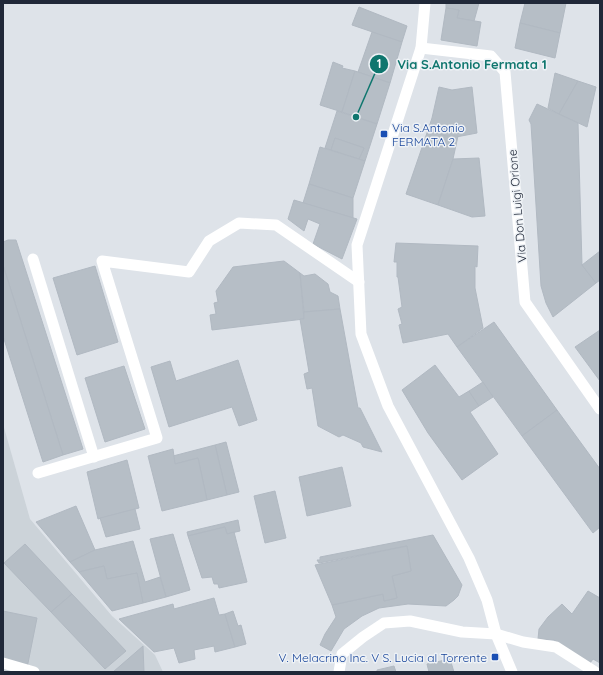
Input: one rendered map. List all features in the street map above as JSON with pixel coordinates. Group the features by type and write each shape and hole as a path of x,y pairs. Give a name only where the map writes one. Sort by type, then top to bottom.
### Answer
{"street":[{"path":"424,3 421,48 357,245 362,334 388,406 469,558 487,600 496,634 512,672"},
{"name":"Via Don Luigi Orione","path":"421,48 491,56 505,72 525,302 600,409"},
{"path":"38,473 157,438 102,261 189,272 209,242 239,223 276,225 359,282"},
{"path":"33,259 94,457"},
{"path":"339,672 342,654 363,637 384,623 410,621 462,632 496,634 523,642 556,647 595,672"},
{"path":"3,663 34,672"}],"shaded area":[{"path":"3,424 30,519 112,616 155,655 163,672 3,672"}],"building":[{"path":"446,3 479,3 474,21 457,18 459,10 446,8"},
{"path":"525,3 566,3 560,33 520,23"},
{"path":"359,7 407,26 402,42 352,25"},
{"path":"446,8 459,10 457,18 481,22 477,46 441,40"},
{"path":"520,23 560,33 555,58 515,48"},
{"path":"372,32 402,42 390,83 358,72"},
{"path":"333,62 343,66 342,68 355,71 342,112 320,105"},
{"path":"355,71 390,83 377,124 342,112"},
{"path":"555,73 578,81 559,114 548,108"},
{"path":"578,81 596,87 587,127 559,114"},
{"path":"439,87 452,90 472,87 477,133 456,137 445,136 428,130"},
{"path":"537,104 578,123 582,265 596,283 553,317 546,303 541,286 531,124 529,120"},
{"path":"337,111 377,124 365,161 359,159 364,148 335,138 331,150 325,148"},
{"path":"428,130 445,136 458,136 453,159 438,205 406,194"},
{"path":"335,138 364,148 359,159 331,150"},
{"path":"320,147 365,161 353,198 309,184"},
{"path":"479,158 485,216 472,217 438,205 453,159"},
{"path":"309,184 353,198 353,218 303,203"},
{"path":"294,200 357,219 342,259 313,244 320,224 308,219 304,231 288,219"},
{"path":"8,240 16,240 83,449 63,455 3,265 3,242"},
{"path":"396,243 478,246 477,267 475,266 475,288 483,328 457,347 448,334 403,343 399,325 402,324 398,309 402,307 397,277 397,262 394,262"},
{"path":"600,251 600,280 596,283 582,265"},
{"path":"284,261 300,273 304,319 212,330 210,315 216,314 214,303 218,302 216,291 233,267"},
{"path":"3,265 63,455 43,462 3,336"},
{"path":"95,266 118,342 77,355 53,278"},
{"path":"300,273 304,276 315,274 328,284 330,292 338,296 340,309 304,312"},
{"path":"340,309 358,408 360,408 382,452 363,447 361,443 343,435 339,437 318,426 312,388 307,389 304,374 309,372 300,319 304,319 304,312"},
{"path":"494,322 557,410 522,436 457,347"},
{"path":"600,330 600,381 575,347"},
{"path":"238,360 257,420 239,426 232,407 169,427 151,367 170,361 176,381"},
{"path":"435,365 459,397 469,391 479,406 470,412 498,454 462,480 428,433 402,390"},
{"path":"124,366 145,429 105,442 85,378"},
{"path":"483,382 493,397 479,406 469,391"},
{"path":"557,410 600,469 600,527 593,533 522,436"},
{"path":"226,442 239,492 227,495 215,445"},
{"path":"215,445 227,495 207,500 198,458 175,464 173,456"},
{"path":"173,449 175,464 198,458 207,500 162,511 148,456"},
{"path":"127,460 139,508 98,519 87,472"},
{"path":"342,467 351,506 307,516 299,477"},
{"path":"275,491 286,538 265,543 254,496"},
{"path":"76,506 95,550 70,562 36,522"},
{"path":"135,509 140,529 106,537 100,518"},
{"path":"238,520 240,531 227,534 225,527 188,536 187,532"},
{"path":"225,527 227,534 234,532 247,582 219,588 218,584 214,584 212,577 202,578 188,536"},
{"path":"173,534 190,590 166,597 150,539"},
{"path":"433,535 462,585 458,596 454,600 446,606 408,604 379,608 362,616 344,629 331,651 320,645 336,617 332,605 383,594 384,601 397,598 392,576 411,571 407,546 319,563 317,560 320,560 320,557"},
{"path":"133,541 145,582 160,577 166,597 143,603 137,573 107,579 104,566 79,572 70,562 95,550"},
{"path":"25,544 72,594 51,612 4,563"},
{"path":"407,546 411,571 392,576 397,598 384,601 383,594 332,605 315,565"},
{"path":"104,566 107,579 137,573 143,603 112,611 79,572"},
{"path":"588,591 600,598 600,663 593,659 590,663 554,640 538,639 539,629 548,617 562,604 572,614"},
{"path":"72,594 126,651 105,669 51,612"},
{"path":"214,598 219,615 225,614 235,647 215,652 214,646 194,650 195,659 179,663 174,648 154,652 119,619 173,604 174,609"},
{"path":"3,611 37,618 27,668 3,663"},
{"path":"233,611 238,626 241,625 246,644 235,647 225,614"},
{"path":"143,646 144,672 113,672"},
{"path":"450,659 454,672 429,672 427,664"},
{"path":"394,666 396,672 377,672 377,670"}],"place":[{"name":"Via S.Antonio Fermata 1","path":"356,117"},
{"name":"Via S.Antonio FERMATA 2","path":"384,134"},
{"name":"V. Melacrino Inc. V S. Lucia al Torrente","path":"495,657"}]}
